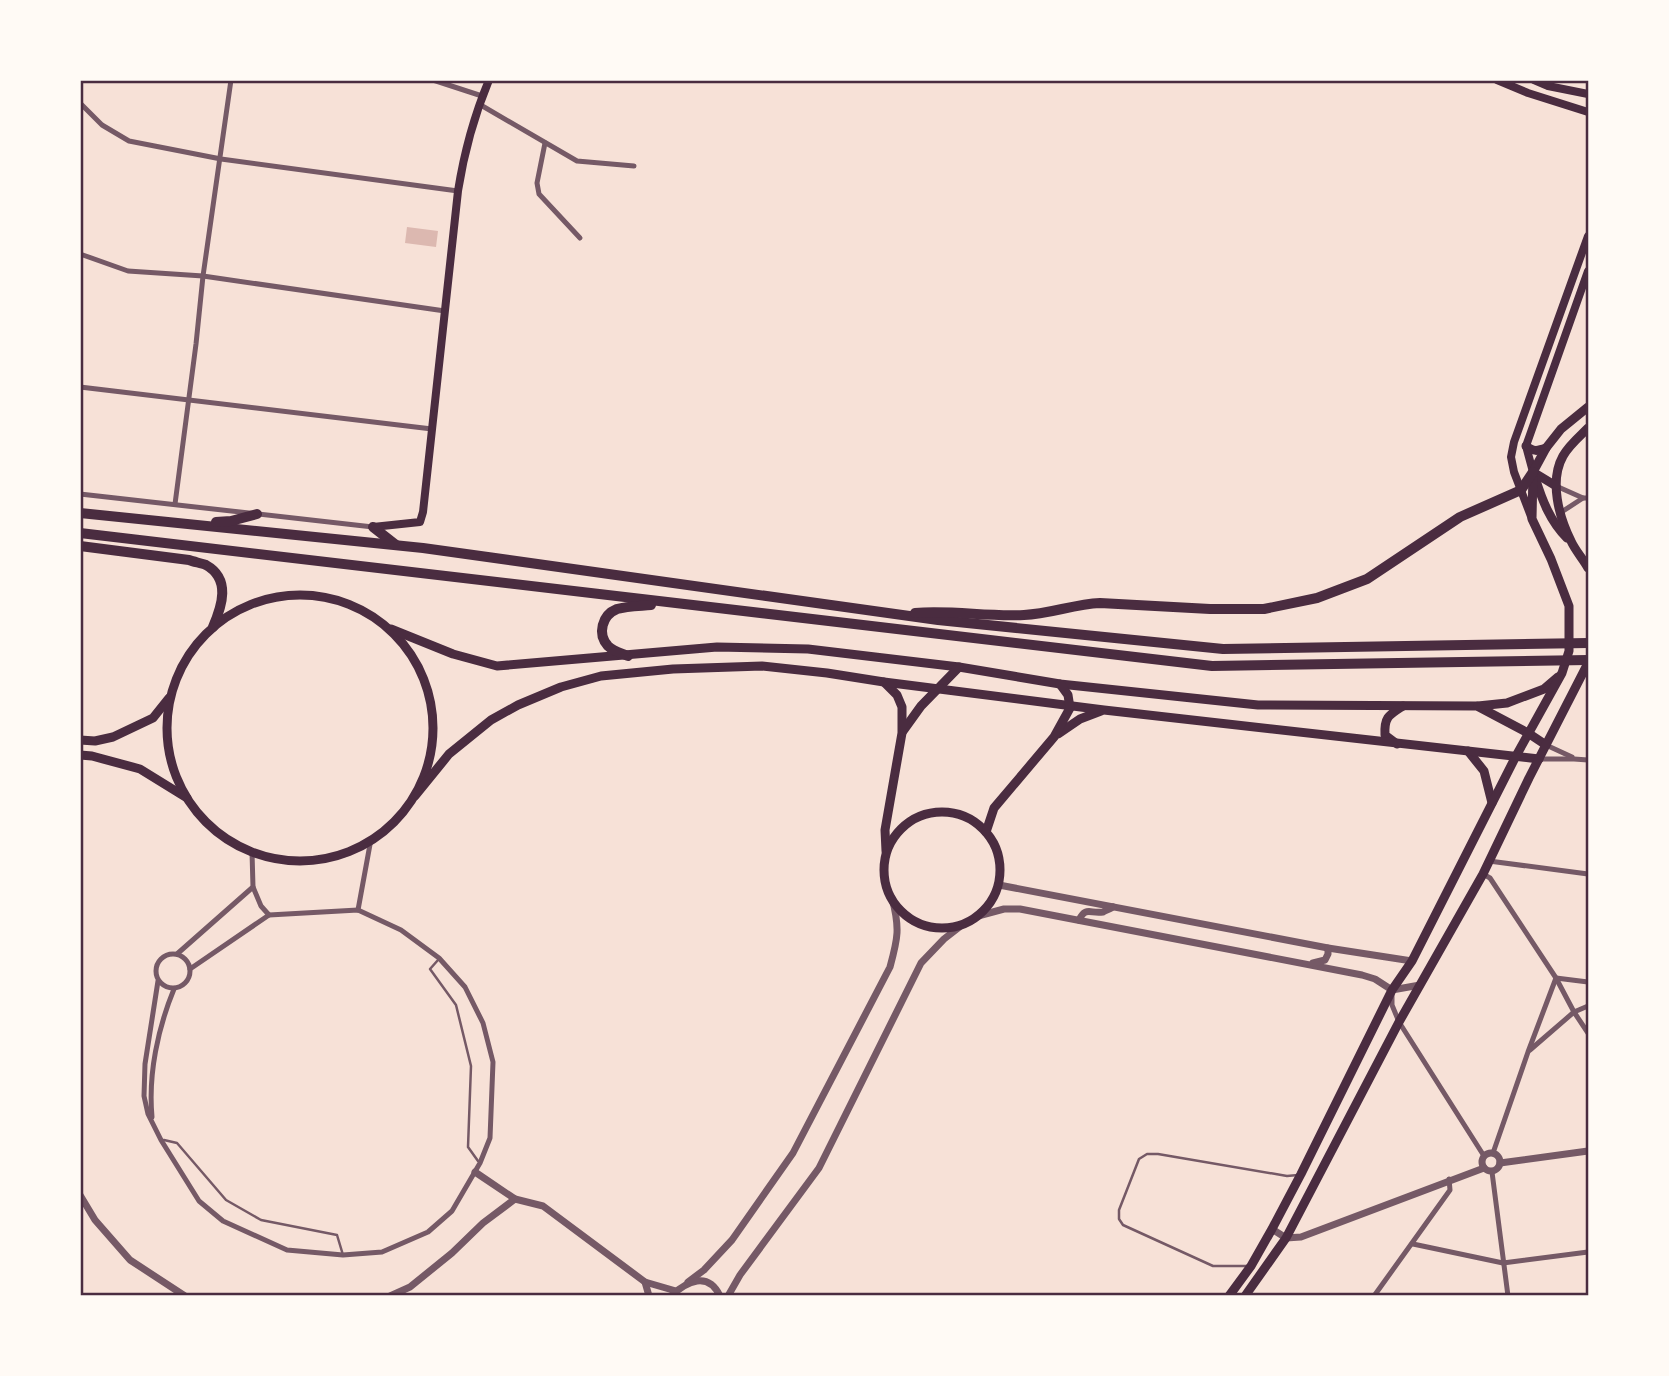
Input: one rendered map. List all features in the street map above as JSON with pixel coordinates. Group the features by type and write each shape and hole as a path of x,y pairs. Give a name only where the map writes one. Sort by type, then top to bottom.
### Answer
{"highway":[{"path":"900,615 941,611 1028,615 1100,603 1264,609 1317,598 1367,579 1460,517 1521,490 1533,472"},
{"path":"80,513 396,545 938,620 1223,649 1588,643"},
{"path":"178,523 231,521 257,514"},
{"path":"373,527 396,545"},
{"path":"80,533 1212,666 1531,661 1588,665"},
{"path":"80,546 189,560 205,565 215,573 223,594 221,608 213,627"},
{"path":"628,656 612,649 603,640 601,628 607,617 619,608 672,603"}],"main road":[{"path":"373,527 421,522 424,512 458,191 463,160 489,80"},
{"path":"1497,80 1588,112"},
{"path":"1534,80 1548,86 1588,93"},
{"path":"1229,1296 1251,1266 1272,1229 1392,990 1412,961 1516,756 1562,673 1569,651 1569,606 1532,519 1511,457 1514,442 1588,236"},
{"path":"1588,271 1526,446 1543,503 1559,530 1571,542 1588,568"},
{"path":"1532,519 1533,472 1546,448 1561,429 1588,407"},
{"path":"1571,542 1560,513 1556,486 1558,469 1562,457 1572,443 1588,428"},
{"path":"1526,446 1532,451 1546,448"},
{"path":"1533,472 1556,486"},
{"path":"1539,759 1070,706 762,666 673,669 601,676 561,687 518,705 491,719 449,754 391,825 361,847 330,858 297,862 252,852 208,824 187,798 172,766 167,732 170,697 190,652 213,627 245,606 283,595 322,595 359,607 391,629 453,654 497,666 716,647 808,649 959,667 1060,684 1258,705 1477,706 1507,703 1544,689 1562,673"},
{"path":"391,629 418,665 432,708 431,753 415,796"},
{"path":"1245,1296 1286,1238 1399,1022 1483,874 1588,665"},
{"path":"902,733 920,706 959,667"},
{"path":"884,682 897,695 902,707 902,733 885,830 885,878 891,898 904,914 922,925 942,928 962,925 978,916 991,902 999,885 1000,866 996,848 986,831 960,814 944,811 928,813 914,819 901,829 886,857"},
{"path":"986,831 994,808 1054,737 1070,708 1068,695 1060,684"},
{"path":"80,740 95,741 113,737 153,718 170,697"},
{"path":"1398,744 1385,735 1384,726 1388,715 1404,705"},
{"path":"1477,706 1546,744"},
{"path":"1054,737 1080,719 1104,710"},
{"path":"1468,751 1484,771 1492,803"},
{"path":"80,755 140,769 187,798"}],"street":[{"path":"176,504 203,276 231,80"},
{"path":"433,80 481,100 577,161 634,166"},
{"path":"80,103 102,125 129,141 221,159 458,191"},
{"path":"545,143 537,183 539,194 580,238"},
{"path":"80,254 128,271 203,276 445,311"},
{"path":"1566,300 1576,304"},
{"path":"81,387 432,429"},
{"path":"1556,486 1586,498"},
{"path":"80,494 373,527"},
{"path":"1560,513 1586,498"},
{"path":"1546,744 1574,759"},
{"path":"1539,759 1588,760"},
{"path":"358,910 371,839"},
{"path":"252,852 253,887 261,906 269,915"},
{"path":"1489,861 1588,874"},
{"path":"1483,874 1490,878 1588,1032"},
{"path":"999,885 1412,961"},
{"path":"177,954 253,887"},
{"path":"475,1172 515,1199 543,1206 646,1282 673,1293 704,1270 732,1240 793,1153 890,967 898,939 897,916 891,898"},
{"path":"1079,920 1087,911 1103,912 1114,907"},
{"path":"978,916 1004,909 1020,909 1308,964 1375,979 1392,990 1420,985"},
{"path":"152,1120 150,1101 153,1065 163,1014 174,989 184,984 190,974 186,959 177,954 167,955 158,963 158,981 145,1064 148,1114 199,1201 223,1221 287,1250 344,1255 382,1252 428,1232 452,1211 480,1163 490,1138 493,1062 483,1023 465,987 439,958 401,930 358,910 269,915 190,968"},
{"path":"728,1296 740,1275 819,1168 921,963 962,925"},
{"path":"1308,964 1325,960 1328,947"},
{"path":"1556,978 1588,982"},
{"path":"1493,1153 1556,978"},
{"path":"158,981 174,989"},
{"path":"1392,990 1392,1005 1399,1022 1484,1156"},
{"path":"1528,1052 1574,1012 1588,1006"},
{"path":"1500,1163 1588,1151"},
{"path":"1484,1156 1493,1153"},
{"path":"1492,1172 1498,1169 1500,1163 1499,1157 1493,1153"},
{"path":"1483,1168 1484,1156"},
{"path":"1272,1229 1286,1238 1301,1237 1483,1168 1492,1172"},
{"path":"1492,1172 1508,1296"},
{"path":"1374,1296 1450,1190 1449,1180"},
{"path":"80,1195 95,1220 130,1260 185,1296"},
{"path":"390,1296 410,1287 452,1253 483,1223 515,1199"},
{"path":"1413,1244 1503,1263 1588,1252"},
{"path":"646,1282 649,1296"},
{"path":"688,1282 709,1282 720,1296"}],"lane":[{"path":"439,958 430,969 456,1005 471,1066 468,1147 480,1163"},
{"path":"161,1140 177,1143 226,1199 261,1220 337,1235 344,1255"},
{"path":"1251,1266 1213,1266 1122,1225 1119,1210 1139,1159 1147,1154 1158,1154 1287,1176 1301,1174"}],"shaded area":[{"path":"407,227 438,231 436,247 405,243"}]}
